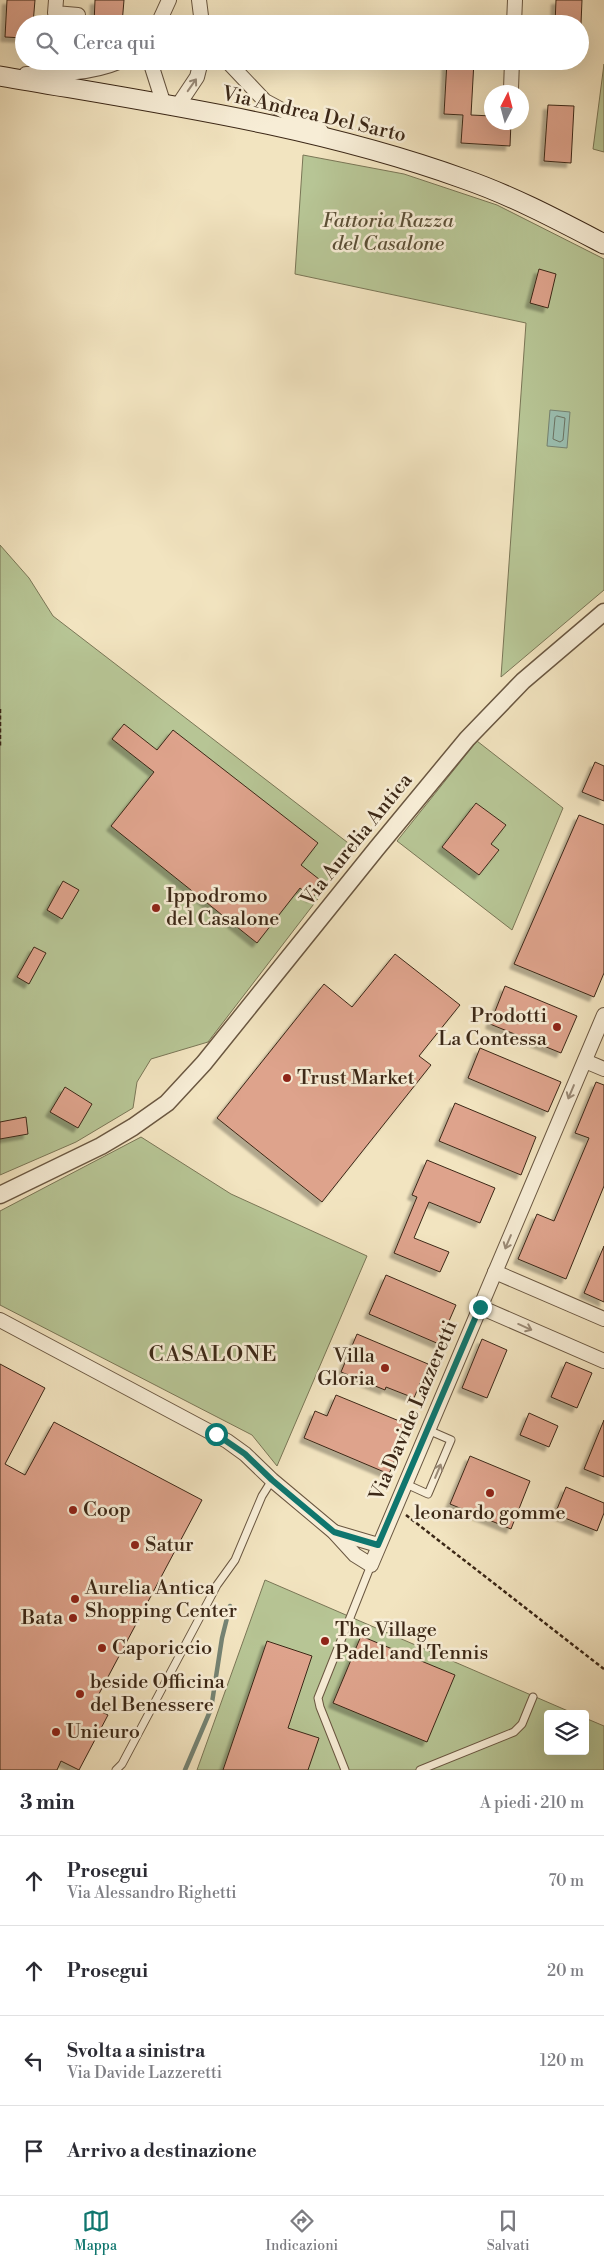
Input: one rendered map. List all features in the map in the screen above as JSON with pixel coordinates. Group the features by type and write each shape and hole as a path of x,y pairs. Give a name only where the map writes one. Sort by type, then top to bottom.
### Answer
{"main road":[{"name":"Via Andrea Del Sarto","path":"0,75 283,128 346,143 464,179 524,203 604,244"}],"street":[{"path":"56,0 55,13 78,15"},
{"path":"162,15 169,0"},
{"path":"199,0 201,15"},
{"path":"515,15 516,0"},
{"path":"0,75 69,74 95,70"},
{"path":"154,70 170,106 197,77 199,70"},
{"path":"234,70 265,101 346,143"},
{"path":"511,85 512,70"},
{"name":"Via Aurelia Antica","path":"0,1195 101,1146 133,1127 167,1103 204,1063 467,739 523,681 604,612"},
{"name":"Via Davide Lazzeretti","path":"371,1565 603,1021"},
{"path":"585,1061 604,1069"},
{"path":"496,1272 604,1319"},
{"path":"480,1307 603,1357"},
{"path":"1,1321 216,1434 245,1454 272,1480 334,1532 355,1555 371,1565"},
{"path":"334,1532 378,1545"}],"lane":[{"path":"406,1484 428,1494 448,1449 451,1440 428,1430"},
{"path":"116,1770 122,1764 217,1585 235,1560 262,1496 272,1480"},
{"name":"Via Davide Lazzeretti","path":"345,1770 320,1708 318,1698 371,1565"},
{"path":"420,1770 514,1732 522,1724 533,1697"}],"path":[{"path":"0,709 0,746"},
{"path":"396,1507 604,1669"}],"green space":[{"path":"604,64 604,152 593,149"},
{"name":"Fattoria Razza del Casalone","path":"303,155 404,174 497,205 604,259 604,590 501,677 526,323 295,274"},
{"name":"Ippodromo del Casalone","path":"0,545 29,578 53,616 356,849 208,1042 151,1059 137,1082 133,1108 76,1142 0,1175"},
{"path":"477,741 563,808 512,930 397,841"},
{"path":"141,1137 231,1194 367,1256 277,1466 252,1435 0,1305 0,1211"},
{"name":"The Village Padel and Tennis","path":"265,1580 566,1710 544,1710 544,1755 589,1755 589,1720 604,1726 604,1770 197,1770"}],"water":[{"path":"550,410 570,412 567,448 547,446"}],"building":[{"path":"7,0 35,0 34,15 15,15 15,38 5,37"},
{"path":"95,0 124,0 123,15 94,15"},
{"path":"556,0 582,0 581,15 555,15"},
{"path":"446,70 474,70 471,115 484,116 484,130 511,130 510,146 461,143 463,115 444,114"},
{"path":"548,105 574,106 571,163 544,161"},
{"path":"539,269 556,274 548,308 530,303"},
{"path":"124,724 157,750 173,730 318,843 301,865 324,883 312,898 300,888 257,943 111,826 154,772 112,739"},
{"path":"595,762 604,766 604,801 582,792"},
{"path":"476,803 506,825 491,844 499,850 479,875 442,847"},
{"path":"579,815 604,825 604,973 594,997 514,964"},
{"path":"63,881 79,890 62,919 47,910"},
{"path":"34,947 46,953 29,984 17,977"},
{"path":"395,954 460,1005 419,1056 431,1065 322,1202 217,1118 324,984 352,1007"},
{"path":"505,986 577,1016 561,1053 490,1024"},
{"path":"480,1048 561,1082 548,1112 468,1078"},
{"path":"596,1082 604,1085 604,1186 566,1279 518,1259 537,1214 554,1221 589,1138 575,1133"},
{"path":"65,1087 92,1104 78,1128 50,1112"},
{"path":"455,1103 536,1137 521,1175 439,1141"},
{"path":"26,1117 28,1134 0,1139 0,1122"},
{"path":"427,1160 495,1188 480,1223 429,1202 414,1238 449,1252 440,1272 394,1253 417,1197 412,1195"},
{"path":"604,1246 604,1302 584,1293"},
{"path":"386,1275 456,1305 439,1344 369,1314"},
{"name":"Villa Gloria","path":"357,1334 428,1364 414,1398 386,1387 385,1390 341,1372"},
{"path":"482,1339 507,1350 487,1398 462,1388"},
{"path":"566,1362 592,1373 577,1408 551,1397"},
{"name":"Aurelia Antica Shopping Center","path":"0,1364 45,1388 5,1464 25,1475 54,1422 202,1500 92,1707 108,1715 79,1770 61,1761 57,1770 0,1770"},
{"path":"336,1395 409,1425 389,1474 304,1438 315,1411 327,1416"},
{"path":"529,1413 558,1426 549,1447 520,1435"},
{"path":"604,1420 604,1477 584,1469"},
{"name":"leonardo gomme","path":"470,1456 530,1481 511,1529 450,1504"},
{"path":"566,1487 604,1503 604,1513 597,1531 555,1514"},
{"path":"361,1636 455,1675 427,1742 333,1703"},
{"path":"267,1641 312,1656 288,1728 319,1738 308,1770 223,1770"}],"waterway":[{"path":"185,1770 211,1709 222,1638 230,1606"}],"place":[{"name":"Ippodromo del Casalone","path":"156,908"},
{"name":"Prodotti La Contessa","path":"557,1027"},
{"name":"Trust Market","path":"287,1078"},
{"name":"Villa Gloria","path":"385,1368"},
{"name":"leonardo gomme","path":"490,1493"},
{"name":"Coop","path":"73,1510"},
{"name":"Satur","path":"135,1545"},
{"name":"Aurelia Antica Shopping Center","path":"75,1599"},
{"name":"Bata","path":"73,1618"},
{"name":"The Village Padel and Tennis","path":"325,1641"},
{"name":"Caporiccio","path":"102,1648"},
{"name":"beside Officina del Benessere","path":"80,1694"},
{"name":"Unieuro","path":"56,1732"}],"district":[{"name":"CASALONE","path":"213,1354"}],"route":[{"path":"216,1434 245,1454 272,1480 334,1532 378,1545 396,1507 480,1307"}]}
